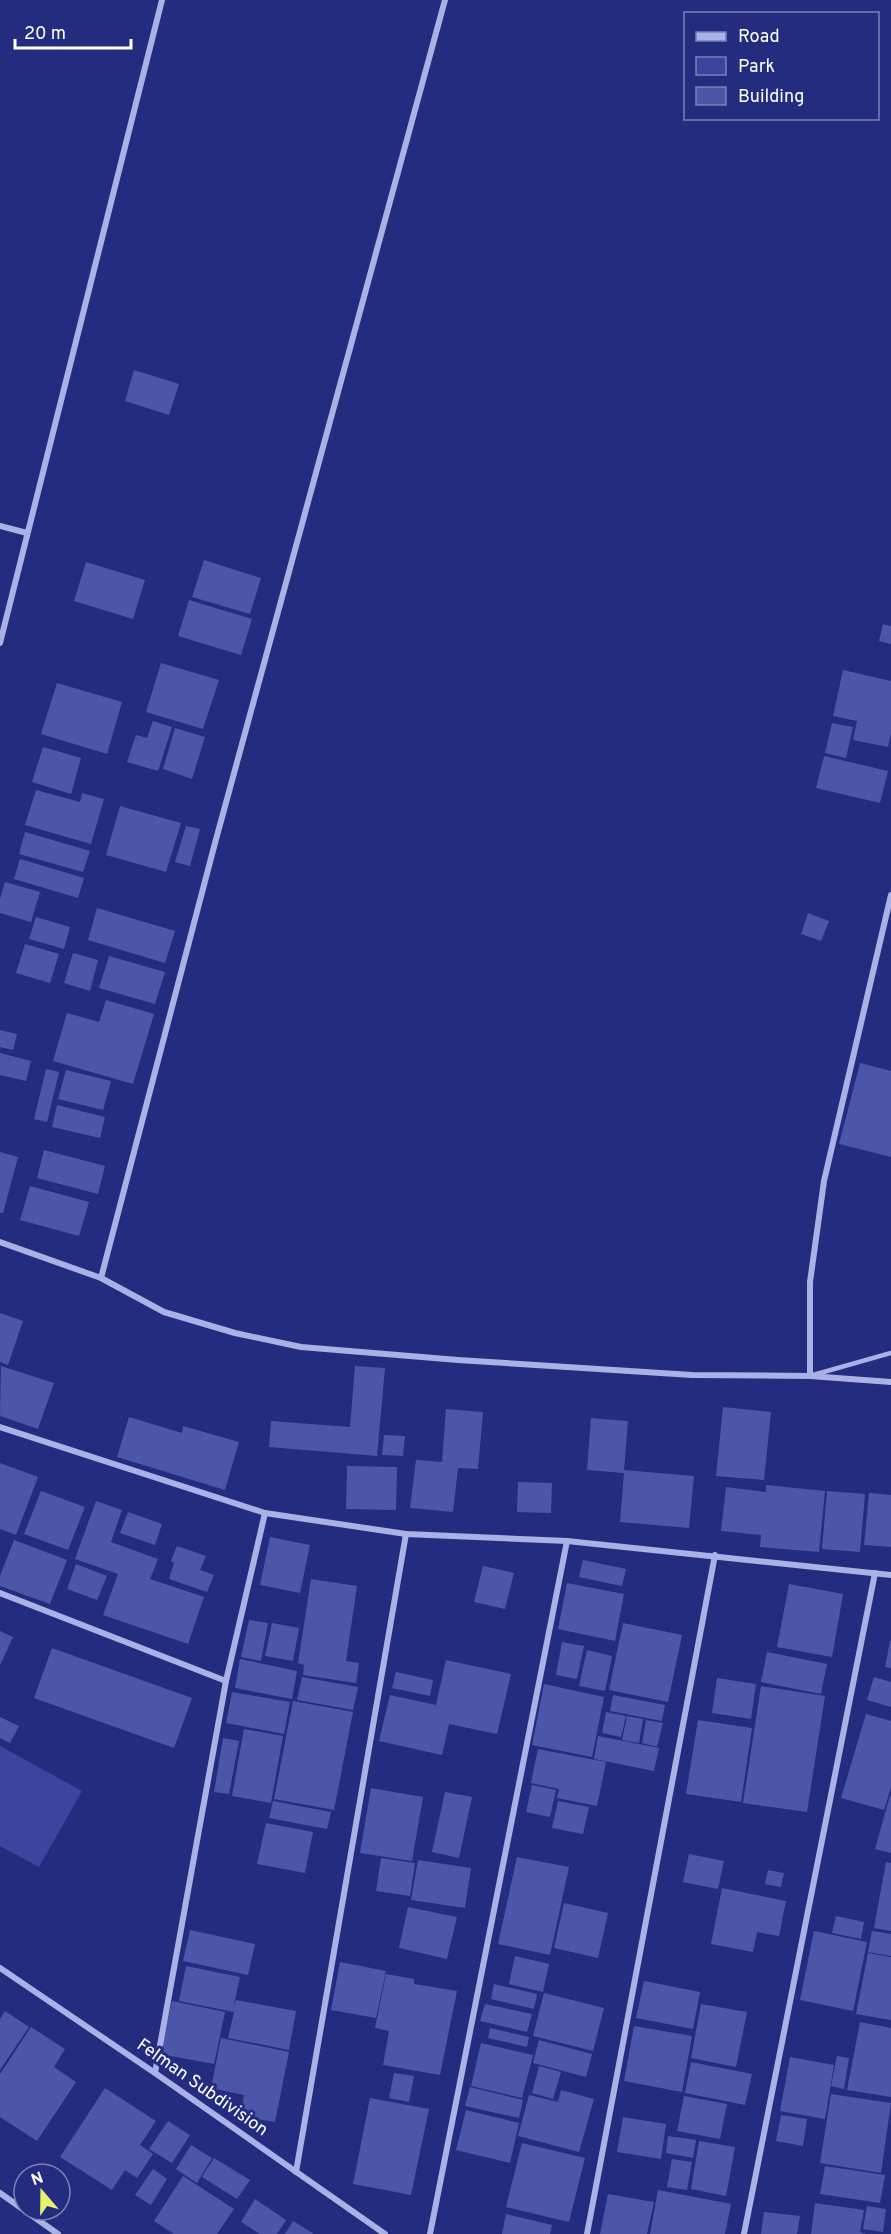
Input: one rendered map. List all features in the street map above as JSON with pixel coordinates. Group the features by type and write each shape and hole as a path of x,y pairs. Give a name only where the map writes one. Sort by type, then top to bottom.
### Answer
{"street":[{"path":"0,644 162,0"},
{"path":"101,1278 215,843 446,0"},
{"path":"0,526 27,533"},
{"path":"810,1376 810,1282 824,1181 891,895"},
{"path":"0,1242 101,1278 164,1312 235,1333 301,1347 692,1375 810,1376 891,1382"},
{"path":"0,1427 265,1513 406,1533 567,1541 891,1575"},
{"path":"155,2073 226,1681 265,1513"},
{"path":"296,2172 406,1533"},
{"path":"430,2234 567,1541"},
{"path":"587,2234 714,1555"},
{"path":"744,2234 875,1574"},
{"path":"0,1593 226,1681"},
{"name":"Felman Subdivision","path":"0,1968 385,2234"},
{"path":"0,2193 58,2234"}],"lane":[{"path":"810,1376 891,1353"}],"green space":[{"path":"0,1746 82,1791 39,1867 0,1846"}],"building":[{"path":"134,370 179,384 169,415 125,401"},
{"path":"204,560 261,578 250,614 192,597"},
{"path":"86,562 145,580 133,619 74,601"},
{"path":"189,600 252,619 241,655 178,636"},
{"path":"883,624 891,626 891,644 879,641"},
{"path":"161,663 219,680 203,729 146,712"},
{"path":"843,670 891,681 891,733 888,747 853,740 857,721 833,716"},
{"path":"57,683 122,702 107,754 41,734"},
{"path":"153,721 172,727 158,771 127,762 136,735 147,738"},
{"path":"832,723 853,727 846,758 825,753"},
{"path":"175,728 205,737 192,779 163,769"},
{"path":"43,747 81,758 71,794 32,782"},
{"path":"824,756 888,771 880,803 816,788"},
{"path":"36,790 80,802 82,793 104,799 91,844 25,825"},
{"path":"120,806 181,823 166,872 106,855"},
{"path":"186,826 200,829 190,866 175,862"},
{"path":"25,832 90,851 83,872 19,854"},
{"path":"20,859 84,878 78,898 14,879"},
{"path":"5,882 40,892 31,922 0,913 0,899"},
{"path":"97,908 175,931 165,963 88,940"},
{"path":"808,913 829,921 821,941 801,934"},
{"path":"36,917 70,927 64,949 29,939"},
{"path":"25,944 59,954 50,983 16,973"},
{"path":"73,953 98,960 90,991 64,983"},
{"path":"109,956 165,972 155,1004 99,988"},
{"path":"106,1000 154,1014 133,1084 53,1061 67,1013 99,1022"},
{"path":"0,1030 17,1034 13,1050 0,1047"},
{"path":"0,1053 31,1061 26,1081 0,1075"},
{"path":"860,1063 891,1071 891,1157 839,1144"},
{"path":"46,1069 59,1072 47,1122 34,1119"},
{"path":"66,1070 111,1081 103,1110 58,1099"},
{"path":"57,1105 105,1117 100,1138 52,1127"},
{"path":"44,1150 105,1166 98,1194 37,1178"},
{"path":"0,1152 18,1157 3,1213 0,1213"},
{"path":"30,1186 89,1202 79,1236 20,1220"},
{"path":"0,1313 23,1321 8,1365 0,1362"},
{"path":"1,1366 54,1383 38,1429 0,1416"},
{"path":"355,1366 385,1368 377,1456 269,1447 271,1421 350,1427"},
{"path":"723,1407 771,1412 764,1480 716,1476"},
{"path":"446,1409 483,1412 478,1469 458,1468 453,1512 410,1508 416,1460 442,1462"},
{"path":"129,1417 182,1433 183,1426 239,1442 225,1490 117,1457"},
{"path":"591,1418 628,1421 624,1470 694,1476 689,1528 620,1522 624,1473 587,1470"},
{"path":"384,1435 405,1436 403,1456 382,1455"},
{"path":"0,1463 38,1477 16,1535 0,1529"},
{"path":"347,1466 397,1467 396,1510 346,1509"},
{"path":"518,1482 552,1483 551,1513 517,1512"},
{"path":"766,1485 825,1491 819,1552 760,1547 761,1535 721,1531 726,1487 766,1492"},
{"path":"41,1491 85,1507 68,1550 24,1534"},
{"path":"827,1491 865,1494 860,1552 822,1549"},
{"path":"869,1493 891,1495 891,1547 864,1545"},
{"path":"96,1501 122,1510 111,1542 158,1559 150,1579 204,1597 188,1644 103,1615 118,1574 75,1559"},
{"path":"128,1512 162,1524 155,1545 120,1533"},
{"path":"270,1537 310,1545 300,1593 260,1585"},
{"path":"14,1540 67,1560 50,1604 0,1586 0,1576"},
{"path":"177,1546 206,1556 200,1570 214,1575 207,1592 169,1579 174,1563 171,1561"},
{"path":"583,1560 626,1569 622,1586 579,1577"},
{"path":"76,1564 107,1576 97,1600 67,1589"},
{"path":"483,1566 514,1573 505,1609 474,1602"},
{"path":"311,1579 357,1586 346,1661 359,1663 356,1683 303,1675 304,1665 298,1663"},
{"path":"567,1583 624,1594 615,1641 558,1629"},
{"path":"789,1584 843,1594 832,1657 777,1647"},
{"path":"249,1620 268,1623 261,1661 241,1657"},
{"path":"272,1623 299,1628 293,1661 265,1656"},
{"path":"623,1623 682,1635 668,1702 609,1690"},
{"path":"0,1631 13,1637 0,1665"},
{"path":"891,1641 891,1668 885,1667"},
{"path":"562,1642 584,1646 577,1679 556,1675"},
{"path":"52,1648 192,1698 174,1748 34,1698"},
{"path":"587,1650 612,1656 605,1691 579,1686"},
{"path":"767,1652 827,1664 821,1694 761,1682"},
{"path":"240,1659 297,1671 292,1699 235,1688"},
{"path":"446,1660 511,1674 497,1734 449,1724 442,1755 379,1741 390,1695 436,1705"},
{"path":"396,1672 433,1680 430,1696 392,1688"},
{"path":"302,1677 358,1687 353,1710 297,1700"},
{"path":"874,1677 891,1682 891,1707 867,1700"},
{"path":"717,1678 756,1684 751,1719 712,1713"},
{"path":"544,1684 604,1697 592,1757 532,1745"},
{"path":"761,1686 825,1696 807,1812 743,1803"},
{"path":"232,1692 290,1702 284,1734 226,1723"},
{"path":"613,1695 665,1705 662,1721 610,1711"},
{"path":"293,1701 353,1712 334,1810 274,1799"},
{"path":"606,1712 626,1716 621,1737 602,1733"},
{"path":"866,1714 891,1721 891,1787 884,1810 841,1798"},
{"path":"627,1716 643,1719 639,1743 622,1740"},
{"path":"0,1717 19,1726 10,1743 0,1738"},
{"path":"646,1720 663,1723 657,1747 642,1743"},
{"path":"698,1720 752,1728 741,1802 686,1794"},
{"path":"244,1729 283,1736 271,1803 232,1796"},
{"path":"598,1736 659,1748 654,1771 594,1759"},
{"path":"223,1738 239,1741 229,1794 214,1792"},
{"path":"538,1749 606,1762 597,1806 557,1798 559,1789 531,1783"},
{"path":"532,1785 556,1790 550,1817 526,1812"},
{"path":"371,1788 423,1797 412,1861 360,1853"},
{"path":"445,1792 472,1797 459,1858 432,1852"},
{"path":"891,1796 891,1853 875,1849"},
{"path":"273,1801 331,1812 327,1829 269,1818"},
{"path":"558,1801 589,1807 583,1834 552,1828"},
{"path":"266,1823 313,1832 305,1873 257,1864"},
{"path":"689,1854 724,1861 718,1889 683,1882"},
{"path":"517,1857 569,1867 550,1955 498,1944"},
{"path":"381,1858 415,1863 410,1896 376,1891"},
{"path":"418,1860 471,1868 465,1908 411,1900"},
{"path":"886,1862 891,1863 891,1931 874,1928"},
{"path":"768,1870 784,1873 781,1887 765,1884"},
{"path":"722,1888 786,1901 779,1936 757,1932 753,1952 711,1944"},
{"path":"564,1903 608,1913 598,1958 554,1948"},
{"path":"408,1907 457,1917 447,1959 399,1948"},
{"path":"836,1916 864,1922 861,1939 832,1933"},
{"path":"190,1930 255,1944 248,1975 183,1961"},
{"path":"814,1931 867,1942 853,2011 800,2000"},
{"path":"872,1931 891,1934 891,1956 868,1952"},
{"path":"868,1953 891,1957 891,2020 856,2014"},
{"path":"515,1956 549,1964 543,1992 509,1984"},
{"path":"340,1962 386,1971 376,2018 331,2010"},
{"path":"186,1966 240,1977 233,2009 236,2000 296,2011 289,2050 228,2038 234,2012 179,2001"},
{"path":"386,1974 414,1979 414,1984 457,1991 440,2075 383,2065 389,2031 375,2028"},
{"path":"644,1981 700,1992 693,2029 636,2018"},
{"path":"494,1984 537,1994 534,2009 491,1999"},
{"path":"544,1993 604,2008 593,2051 533,2036"},
{"path":"172,2001 225,2012 214,2064 160,2054"},
{"path":"485,2004 532,2014 527,2032 480,2021"},
{"path":"701,2004 747,2012 736,2067 691,2058"},
{"path":"5,2011 29,2027 0,2070 0,2019"},
{"path":"860,2022 891,2028 891,2097 847,2090"},
{"path":"634,2026 692,2036 682,2092 624,2081"},
{"path":"31,2027 65,2049 54,2067 76,2082 37,2141 0,2117 0,2074"},
{"path":"490,2028 529,2037 527,2047 488,2038"},
{"path":"221,2038 289,2052 275,2122 240,2116 244,2095 211,2088"},
{"path":"539,2040 592,2054 586,2077 533,2063"},
{"path":"481,2043 533,2055 522,2098 471,2086"},
{"path":"837,2056 849,2058 844,2089 831,2086"},
{"path":"790,2057 834,2065 825,2119 780,2111"},
{"path":"691,2062 752,2074 745,2105 685,2093"},
{"path":"539,2066 561,2072 553,2099 532,2093"},
{"path":"394,2073 414,2076 409,2102 389,2098"},
{"path":"470,2087 523,2100 519,2118 465,2106"},
{"path":"105,2088 156,2121 140,2145 153,2154 137,2178 125,2170 112,2190 72,2165 72,2162 60,2157"},
{"path":"561,2090 594,2099 579,2152 518,2136 529,2095 558,2102"},
{"path":"831,2094 891,2103 881,2173 820,2163"},
{"path":"684,2096 727,2104 720,2139 677,2131"},
{"path":"370,2098 429,2109 411,2195 353,2184"},
{"path":"466,2110 519,2123 510,2163 456,2150"},
{"path":"781,2115 807,2119 803,2146 776,2141"},
{"path":"623,2117 666,2124 661,2159 617,2152"},
{"path":"168,2121 190,2135 172,2163 149,2149"},
{"path":"668,2136 696,2140 693,2158 666,2153"},
{"path":"699,2141 735,2147 726,2196 691,2189"},
{"path":"522,2143 585,2158 569,2222 506,2207"},
{"path":"191,2145 212,2158 197,2183 176,2169"},
{"path":"214,2158 250,2180 237,2199 202,2177"},
{"path":"672,2159 692,2162 687,2190 667,2187"},
{"path":"825,2166 885,2175 880,2203 820,2194"},
{"path":"153,2169 167,2179 151,2205 135,2195"},
{"path":"183,2176 234,2209 217,2234 174,2234 154,2221"},
{"path":"658,2190 731,2204 725,2234 650,2234"},
{"path":"608,2194 654,2202 647,2234 600,2234"},
{"path":"255,2199 286,2220 277,2234 260,2234 241,2222"},
{"path":"815,2203 864,2210 860,2232 866,2234 811,2234"},
{"path":"867,2206 886,2209 883,2232 863,2229"},
{"path":"764,2212 800,2216 797,2234 761,2234"},
{"path":"506,2214 552,2225 550,2234 502,2234"},
{"path":"293,2221 314,2234 285,2234"}]}
